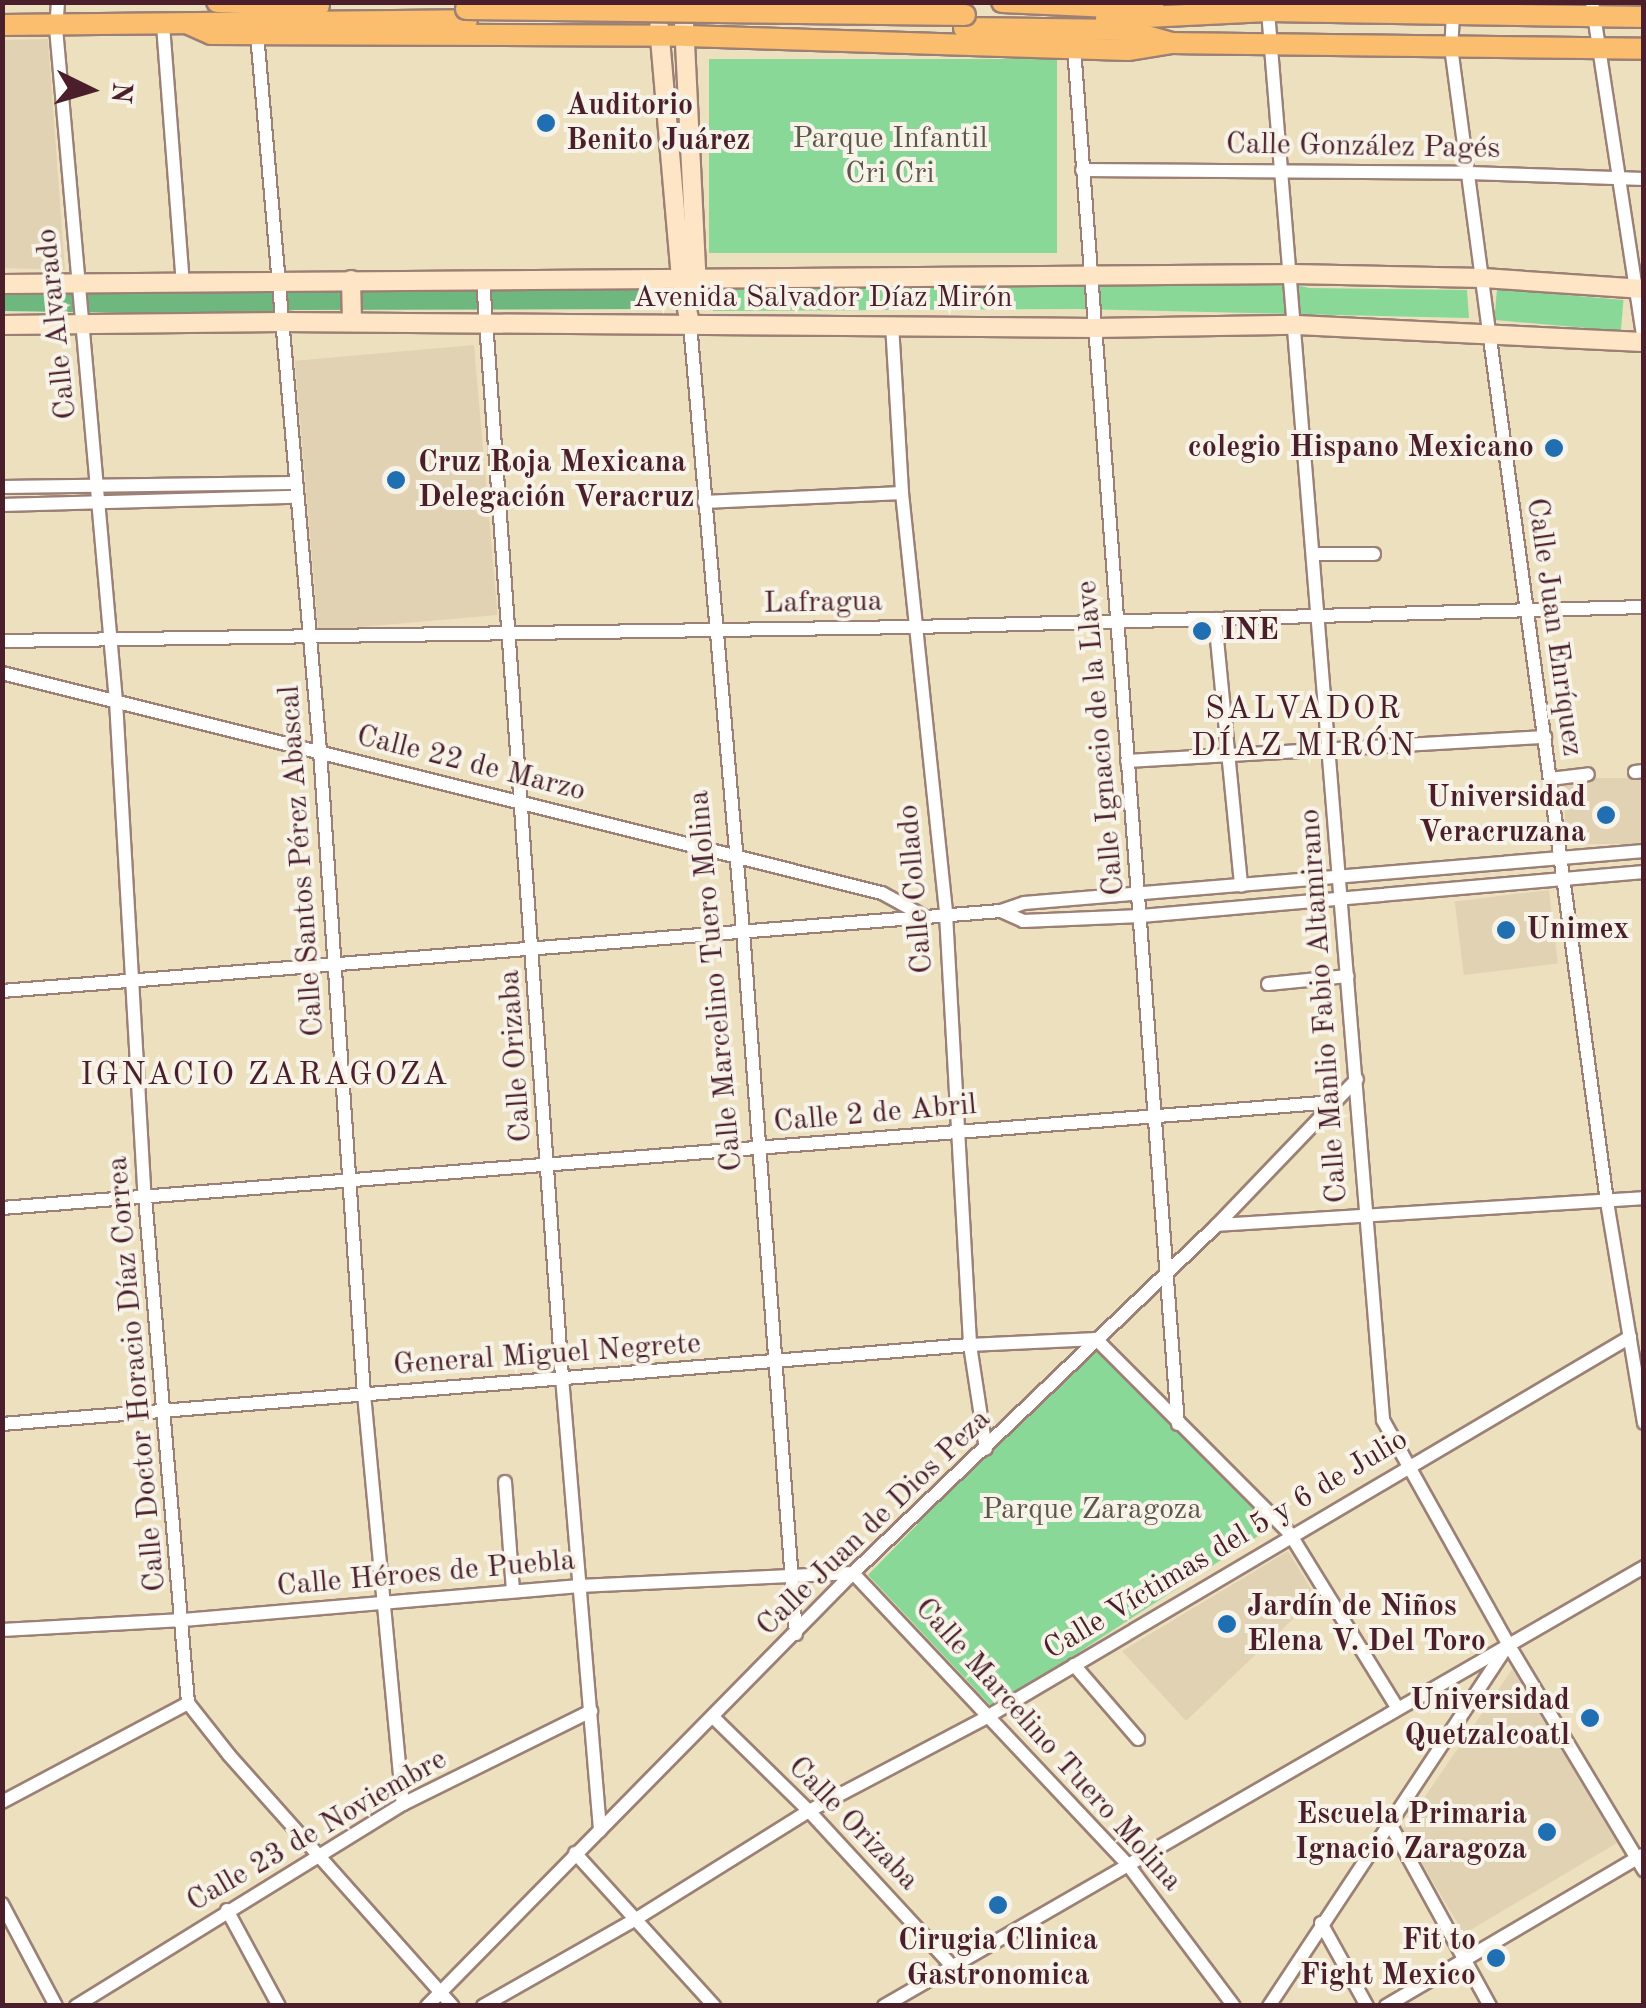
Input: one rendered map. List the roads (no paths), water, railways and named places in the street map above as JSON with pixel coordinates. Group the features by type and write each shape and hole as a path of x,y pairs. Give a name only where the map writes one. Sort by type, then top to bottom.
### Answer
{"main road":[{"path":"217,2 467,15"},
{"path":"591,36 602,26 599,2"},
{"name":"Calle Marcelino Tuero Molina","path":"655,2 690,279"},
{"name":"Calle Marcelino Tuero Molina","path":"683,2 690,324"},
{"path":"742,2 738,23 748,38"},
{"path":"1002,2 1112,3 1170,12 1348,8 1453,14 1593,10 1644,18"},
{"path":"2,26 56,28 467,15 964,21 1128,19 1170,12"},
{"path":"964,21 1125,30 1172,43"},
{"path":"189,24 211,34 686,36 1128,50 1172,43 1268,42 1644,49"},
{"name":"Avenida Salvador Díaz Mirón","path":"2,284 1293,274 1482,278 1640,289"},
{"path":"351,280 352,322"},
{"name":"Avenida Salvador Díaz Mirón","path":"2,326 281,322 1094,328 1296,325 1489,331 1644,343"}],"street":[{"name":"Calle Alvarado","path":"58,2 56,28 77,283 111,640"},
{"path":"1593,10 1618,178 1640,289 1644,343"},
{"name":"Calle Manlio Fabio Altamirano","path":"1268,12 1293,274 1384,1420 1508,1644 1641,1861"},
{"name":"Calle Juan Enríquez","path":"1453,14 1452,46 1468,173 1560,857 1608,1202 1644,1423"},
{"path":"163,25 182,283"},
{"name":"Calle Santos Pérez Abascal","path":"257,34 320,751 364,1394 403,1804"},
{"name":"Calle Ignacio de la Llave","path":"1074,48 1116,622 1158,1116 1178,1424"},
{"name":"Calle González Pagés","path":"1082,170 1284,170 1644,179"},
{"name":"Calle Orizaba","path":"483,280 562,1377 600,1830"},
{"name":"Calle Marcelino Tuero Molina","path":"690,324 713,630 743,932 796,1634"},
{"name":"Calle Collado","path":"892,324 902,494 946,914 970,1345 986,1448"},
{"path":"2,487 295,490"},
{"path":"2,505 100,506 295,490"},
{"path":"704,502 902,494"},
{"path":"1314,554 1374,554"},
{"name":"Lafragua","path":"2,642 915,627 1644,607"},
{"path":"1215,619 1240,886"},
{"name":"Calle Doctor Horacio Díaz Correa","path":"111,640 145,1197 188,1703"},
{"name":"Calle 22 de Marzo","path":"2,673 882,893 922,915"},
{"path":"1128,761 1330,746 1544,737"},
{"path":"1550,779 1588,774"},
{"path":"2,991 1001,911 1024,903 1340,880 1644,851"},
{"path":"1001,911 1023,921 1141,916 1644,872"},
{"path":"1268,984 1348,976"},
{"name":"Calle Juan de Dios Peza","path":"427,2006 854,1573 1217,1225 1357,1078"},
{"name":"Calle 2 de Abril","path":"2,1208 1332,1102"},
{"path":"1217,1225 1644,1198"},
{"name":"Calle Víctimas del 5 y 6 de Julio","path":"484,2006 636,1919 809,1811 987,1718 1408,1464 1630,1337"},
{"path":"1096,1339 1290,1534 1396,1707"},
{"name":"General Miguel Negrete","path":"2,1424 970,1345 1096,1339"},
{"path":"505,1482 513,1591"},
{"path":"884,2006 1644,1567"},
{"name":"Calle Marcelino Tuero Molina","path":"854,1573 1128,1865 1234,2006"},
{"name":"Calle Héroes de Puebla","path":"2,1630 183,1620 580,1586 854,1573"},
{"path":"1269,2006 1508,1644"},
{"path":"1074,1665 1138,1739"},
{"path":"2,1802 188,1703 316,1854 453,2006"},
{"name":"Calle 23 de Noviembre","path":"76,2006 316,1854 403,1804 591,1711"},
{"name":"Calle Orizaba","path":"714,1718 809,1811 954,1967"},
{"path":"1390,1824 1490,2006"},
{"path":"575,1854 714,2006"},
{"path":"1386,2006 1462,1957 1641,1861"},
{"path":"2,1904 56,2006"},
{"path":"226,1910 279,2006"},
{"path":"1321,1923 1367,2006"}],"place":[{"name":"Auditorio Benito Juárez","path":"546,123"},
{"name":"colegio Hispano Mexicano","path":"1554,448"},
{"name":"Cruz Roja Mexicana Delegación Veracruz","path":"396,480"},
{"name":"INE","path":"1202,631"},
{"name":"Universidad Veracruzana","path":"1606,815"},
{"name":"Unimex","path":"1506,930"},
{"name":"Jardín de Niños Elena V. Del Toro","path":"1227,1624"},
{"name":"Universidad Quetzalcoatl","path":"1590,1718"},
{"name":"Escuela Primaria Ignacio Zaragoza","path":"1547,1832"},
{"name":"Cirugia Clinica Gastronomica","path":"998,1905"},
{"name":"Fit to Fight Mexico","path":"1496,1958"}],"district":[{"name":"SALVADOR DÍAZ MIRÓN","path":"1304,730"},
{"name":"IGNACIO ZARAGOZA","path":"265,1076"}],"park label":[{"name":"Parque Infantil Cri Cri","path":"890,156"},
{"name":"Parque Zaragoza","path":"1092,1510"}]}
